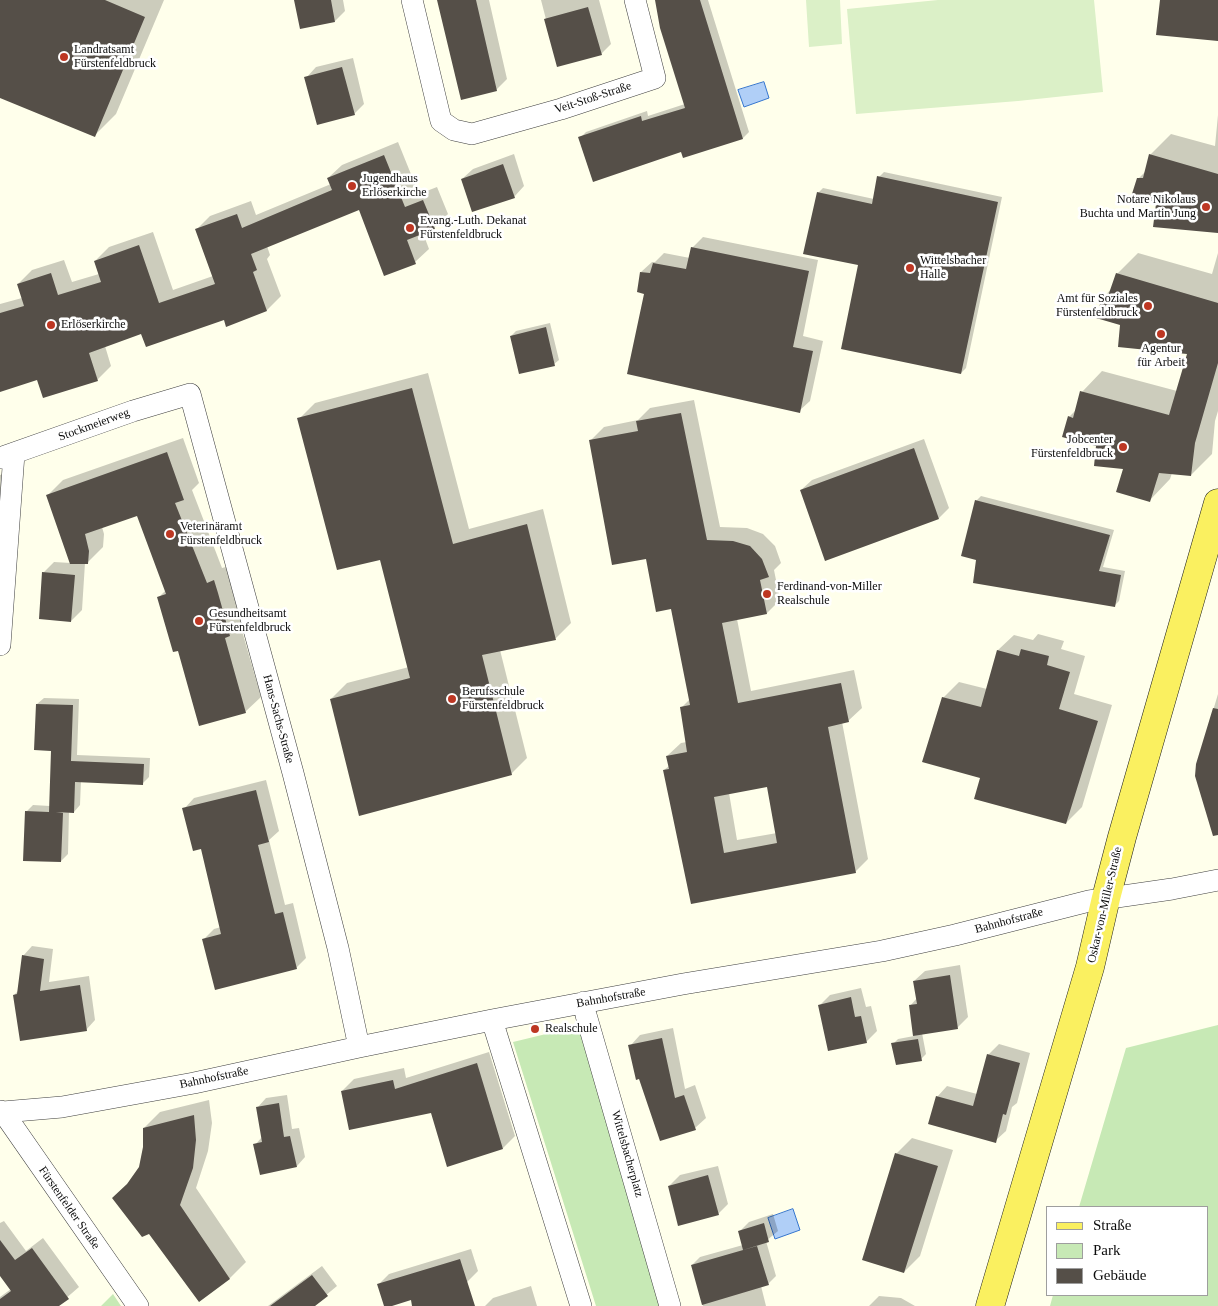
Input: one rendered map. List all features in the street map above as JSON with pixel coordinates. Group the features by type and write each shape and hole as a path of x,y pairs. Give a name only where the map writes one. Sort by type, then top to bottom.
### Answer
{"main road":[{"name":"Oskar-von-Miller-Straße","path":"990,1306 1090,968 1106,898 1218,502"}],"street":[{"name":"Veit-Stoß-Straße","path":"412,0 441,121 454,130 472,134 561,109 655,78 635,0"},
{"name":"Stockmeierweg","path":"7,456 133,411 190,394"},
{"name":"Hans-Sachs-Straße","path":"190,394 296,783 338,948 359,1047"},
{"path":"0,645 7,456"},
{"name":"Bahnhofstraße","path":"2,1111 62,1107 194,1083 359,1047 584,1002 882,951 955,936 1079,903 1218,880"},
{"name":"Wittelsbacherplatz","path":"584,1002 670,1306"},
{"path":"492,1020 581,1306"},
{"name":"Fürstenfelder Straße","path":"2,1111 138,1306"}],"green space":[{"path":"806,0 840,0 842,44 809,47"},
{"path":"938,0 1094,0 1103,92 856,114 847,9"},
{"path":"1218,1025 1218,1306 1050,1306 1053,1296 1208,1296 1208,1206 1079,1206 1126,1048"},
{"path":"579,1026 660,1306 596,1306 513,1042"},
{"path":"113,1294 121,1306 101,1306"}],"water":[{"path":"764,82 769,98 744,107 738,90"},
{"path":"793,1209 800,1230 775,1239 768,1218"}],"building":[{"name":"Landratsamt Fürstenfeldbruck","path":"0,0 105,0 145,17 95,137 0,98"},
{"path":"294,0 331,0 335,22 300,29"},
{"path":"437,0 476,0 497,91 461,100"},
{"path":"655,0 700,0 743,139 683,158 681,152 593,182 578,137 641,116 642,121 685,108 660,28"},
{"path":"1160,0 1218,0 1218,41 1156,35"},
{"path":"588,7 602,55 557,67 544,19"},
{"path":"342,67 355,115 317,125 304,77"},
{"path":"1149,154 1218,174 1218,233 1153,227 1156,204 1131,197 1137,178 1143,178"},
{"path":"384,155 405,207 423,200 435,229 407,240 416,264 384,276 359,210 251,254 257,270 253,272 267,311 226,327 224,320 146,347 141,334 89,353 98,381 43,398 37,380 0,392 0,313 24,306 17,284 51,273 58,295 101,282 94,261 139,245 159,303 215,284 195,229 237,214 242,228 332,190 327,178"},
{"path":"503,164 515,198 472,212 461,179"},
{"path":"877,176 998,202 961,374 841,349 858,265 803,254 817,192 872,204"},
{"path":"691,247 809,271 793,347 813,351 800,413 627,374 644,294 637,292 640,272 650,273 653,263 686,269"},
{"path":"1116,273 1218,303 1218,363 1195,443 1191,476 1159,473 1150,502 1116,492 1123,469 1094,466 1096,446 1062,437 1068,416 1073,418 1080,391 1169,415 1187,354 1118,347 1120,325 1096,318 1102,297 1107,299"},
{"path":"546,327 555,366 519,374 510,336"},
{"path":"412,388 453,544 527,524 556,640 482,655 512,775 359,816 330,699 410,678 380,560 337,570 297,418"},
{"path":"681,413 707,540 733,541 750,546 762,559 769,577 760,580 767,614 722,623 738,703 841,683 849,722 828,727 856,873 691,904 663,770 669,769 666,756 687,752 680,707 690,705 671,609 656,612 646,559 612,565 589,440 638,431 636,421","holes":["767,787 777,843 724,853 714,797"]},
{"path":"914,448 939,519 825,561 800,490"},
{"path":"167,452 184,500 175,503 207,583 214,580 218,593 230,636 225,638 246,713 199,726 178,651 173,652 157,597 166,594 137,516 85,534 89,551 88,564 70,564 46,495"},
{"path":"975,500 1110,535 1099,571 1121,575 1115,607 973,583 976,560 961,556"},
{"path":"42,572 75,575 71,622 39,619"},
{"path":"1021,649 1049,656 1047,665 1070,672 1059,709 1098,721 1066,824 974,799 980,778 922,762 942,697 981,707 997,650 1019,656"},
{"path":"36,704 73,705 71,761 144,764 143,785 75,782 74,813 56,812 63,813 61,862 23,861 25,811 49,812 51,751 34,750"},
{"path":"1213,708 1218,709 1218,835 1213,836 1195,776 1196,764"},
{"path":"256,790 269,842 258,845 275,914 283,912 297,969 215,990 202,939 221,934 201,849 193,851 182,808"},
{"path":"22,955 44,959 40,991 80,985 87,1031 20,1041 13,995 17,994"},
{"path":"950,975 958,1029 913,1036 909,1005 917,1004 913,981"},
{"path":"851,997 855,1017 861,1016 867,1043 828,1051 818,1005"},
{"path":"662,1038 675,1098 684,1095 696,1130 660,1141 639,1079 636,1080 628,1045"},
{"path":"918,1039 922,1061 896,1065 891,1043"},
{"path":"987,1054 1020,1063 1006,1115 1003,1114 996,1143 928,1124 936,1096 973,1106"},
{"path":"477,1063 503,1149 447,1167 431,1113 349,1130 341,1091 393,1080 395,1089"},
{"path":"279,1103 284,1137 290,1136 297,1167 260,1175 253,1144 262,1142 256,1107"},
{"path":"194,1115 196,1140 193,1168 180,1205 230,1279 199,1302 149,1234 142,1237 112,1198 127,1184 139,1167 143,1147 143,1128"},
{"path":"895,1153 938,1166 904,1273 862,1260"},
{"path":"708,1175 719,1215 678,1226 668,1186"},
{"path":"764,1223 769,1242 743,1250 738,1231"},
{"path":"0,1240 15,1260 32,1248 69,1299 59,1306 0,1306 0,1299 11,1291 0,1276"},
{"path":"757,1246 769,1285 702,1305 691,1265"},
{"path":"460,1259 475,1306 412,1306 411,1300 392,1306 384,1306 377,1284"},
{"path":"312,1275 328,1296 315,1306 270,1306"}],"place":[{"name":"Landratsamt Fürstenfeldbruck","path":"64,57"},
{"name":"Jugendhaus Erlöserkirche","path":"352,186"},
{"name":"Notare Nikolaus Buchta und Martin Jung","path":"1206,207"},
{"name":"Evang.-Luth. Dekanat Fürstenfeldbruck","path":"410,228"},
{"name":"Wittelsbacher Halle","path":"910,268"},
{"name":"Amt für Soziales Fürstenfeldbruck","path":"1148,306"},
{"name":"Erlöserkirche","path":"51,325"},
{"name":"Agentur für Arbeit","path":"1161,334"},
{"name":"Jobcenter Fürstenfeldbruck","path":"1123,447"},
{"name":"Veterinäramt Fürstenfeldbruck","path":"170,534"},
{"name":"Ferdinand-von-Miller Realschule","path":"767,594"},
{"name":"Gesundheitsamt Fürstenfeldbruck","path":"199,621"},
{"name":"Berufsschule Fürstenfeldbruck","path":"452,699"},
{"name":"Realschule","path":"535,1029"}]}
